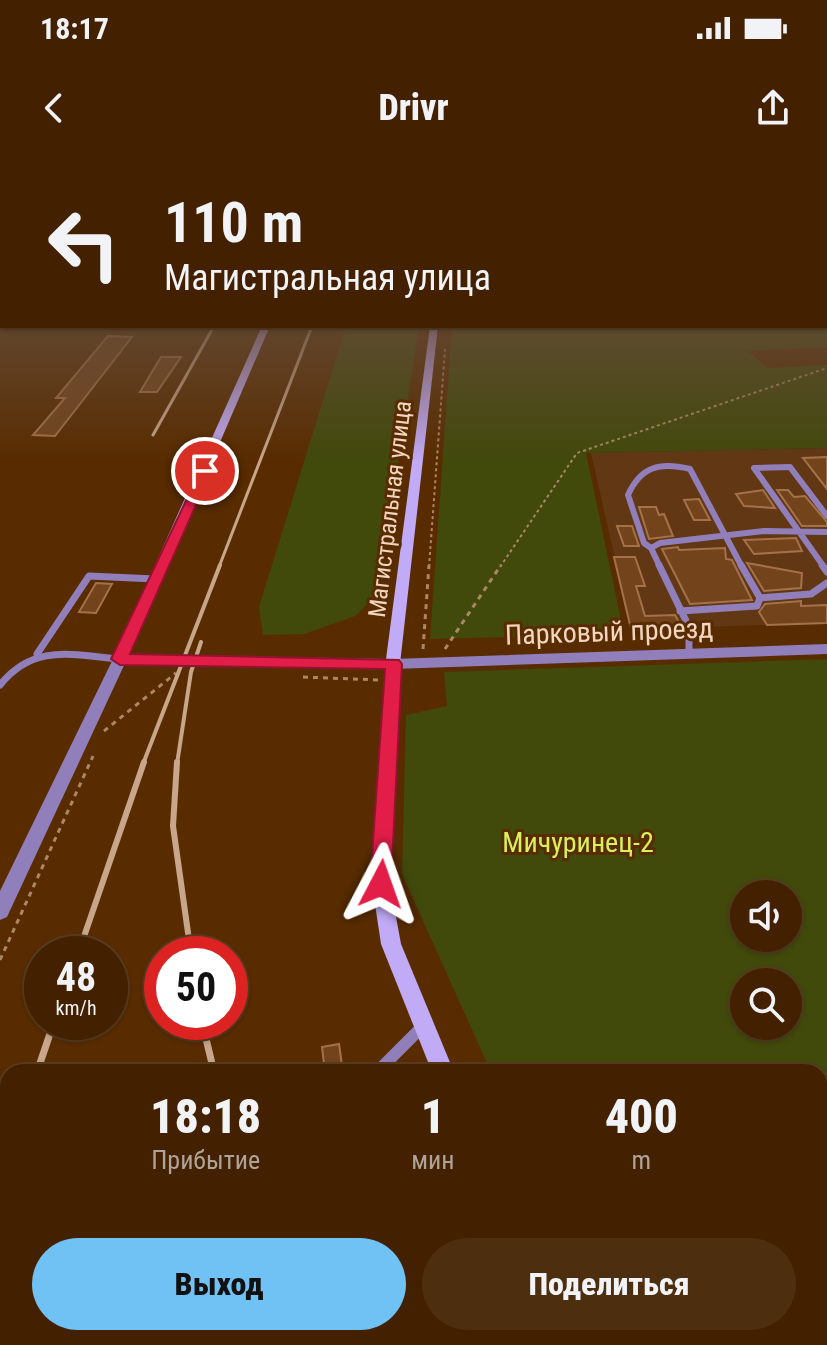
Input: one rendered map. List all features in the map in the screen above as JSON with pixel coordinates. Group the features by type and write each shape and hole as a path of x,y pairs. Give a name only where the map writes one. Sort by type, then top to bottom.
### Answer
{"main road":[{"path":"255,351 120,659 393,672"},
{"name":"Магистральная улица","path":"431,351 393,672 381,884 391,944 440,1064"}],"street":[{"name":"Парковый проезд","path":"393,672 418,658 827,649"},
{"path":"0,911 120,659"}],"lane":[{"path":"689,654 689,627 651,548 644,543 628,495 635,477 646,468 678,466 690,469 726,533 730,549 760,598"},
{"path":"827,516 790,467 754,468 827,572"},
{"path":"651,548 660,543 726,533 827,532"},
{"path":"37,654 89,576 155,579"},
{"path":"760,598 811,594 827,583"},
{"path":"680,611 757,606 760,598"},
{"path":"0,685 19,662 37,654 120,659"},
{"path":"385,1064 424,1026"}],"path":[{"path":"433,653 418,658 444,351"},
{"path":"443,653 577,453 827,368"},
{"path":"99,742 106,728 178,672"},
{"path":"296,677 393,672"},
{"path":"0,960 93,756"}],"shaded area":[{"path":"827,448 827,623 631,629 591,453"}],"green space":[{"path":"338,351 415,351 378,594 355,616 304,634 263,635 259,607"},
{"path":"450,351 748,351 767,368 827,365 827,448 586,453 624,634 430,639"},
{"name":"Мичуринец-2","path":"827,659 827,1064 487,1064 402,874 406,715 447,706 444,672"}],"building":[{"path":"95,351 121,351 55,436 33,435 65,398 56,398"},
{"path":"161,357 181,357 157,392 140,392"},
{"path":"827,457 827,489 803,458"},
{"path":"763,490 775,508 744,506 736,494"},
{"path":"777,490 788,490 794,497 805,496 827,526 802,526"},
{"path":"699,499 710,520 694,520 684,500"},
{"path":"639,507 656,507 659,515 664,514 673,536 649,539"},
{"path":"617,526 632,526 639,546 624,546"},
{"path":"796,538 802,551 754,554 744,540"},
{"path":"678,547 679,550 725,548 726,559 732,560 752,600 690,604 662,549"},
{"path":"614,557 635,557 645,586 636,586 645,616 675,615 682,628 631,629"},
{"path":"747,563 802,573 801,588 764,591"},
{"path":"96,583 112,584 96,613 79,612"},
{"path":"801,601 801,606 827,605 827,623 767,625 759,612 765,604"},
{"path":"339,1044 342,1064 324,1064 322,1047"}],"railway":[{"path":"153,435 200,351"},
{"path":"219,567 302,351"},
{"path":"143,764 220,565"},
{"path":"177,764 191,672 201,642"},
{"path":"84,936 144,762"},
{"path":"177,762 173,826 188,936"},
{"path":"40,1064 48,1040"},
{"path":"206,1040 212,1064"}],"route":[{"path":"205,471 120,659 393,664 393,714 381,884"}]}
